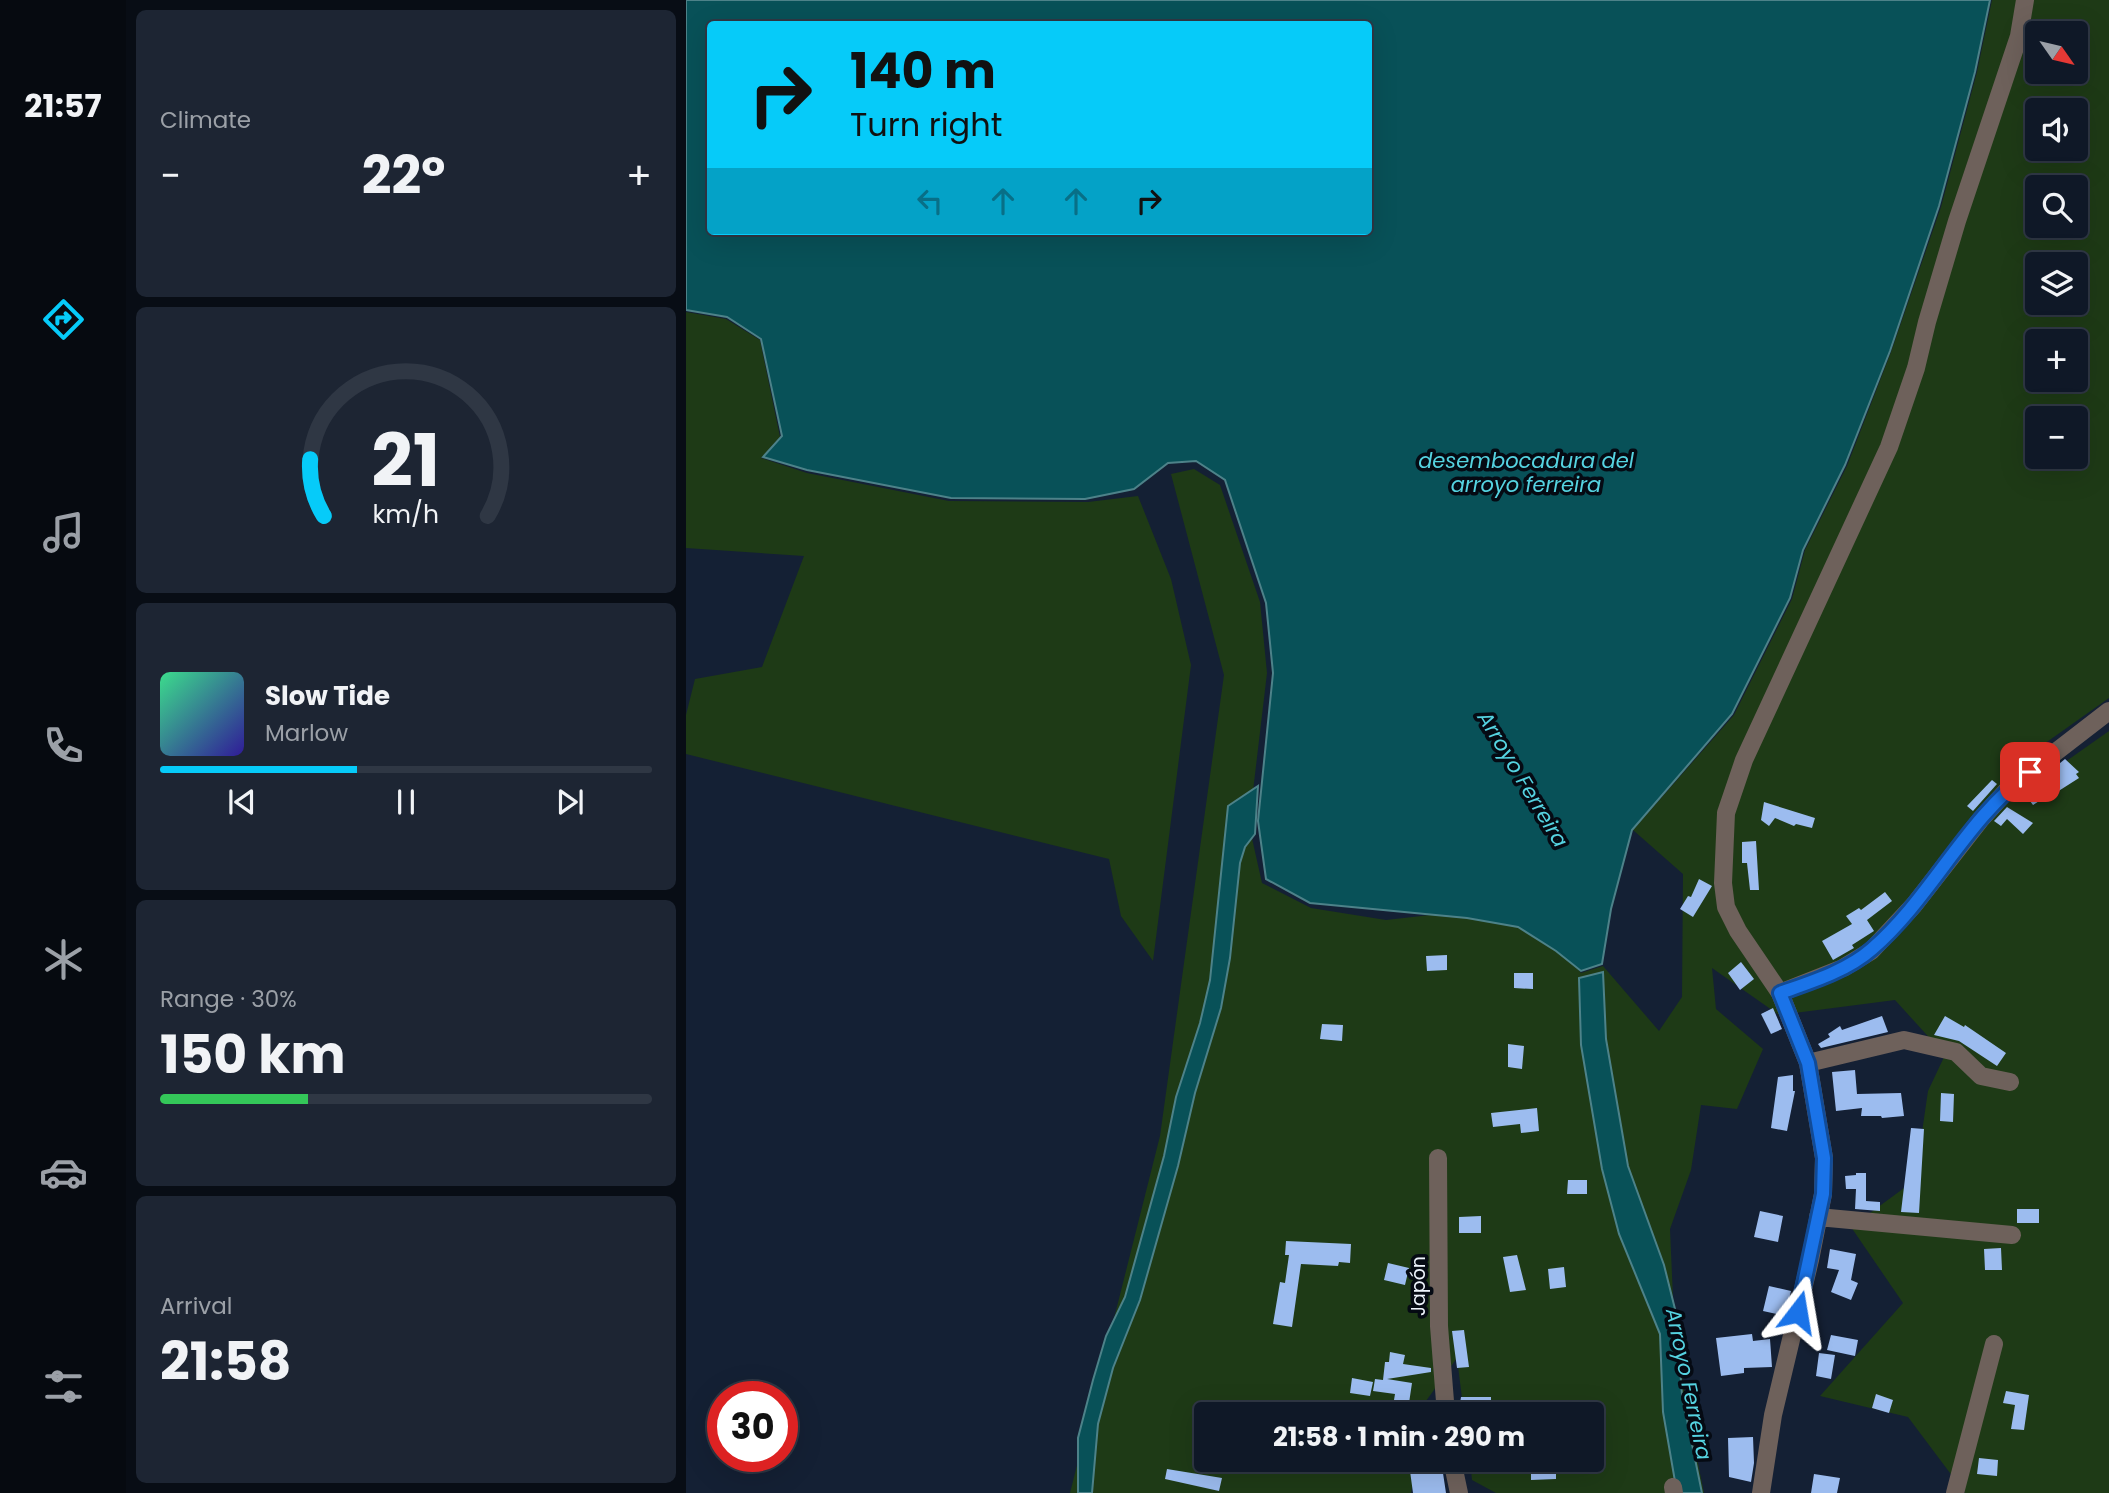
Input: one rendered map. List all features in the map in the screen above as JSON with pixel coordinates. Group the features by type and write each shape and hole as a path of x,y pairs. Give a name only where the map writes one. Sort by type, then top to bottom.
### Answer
{"street":[{"path":"1767,1491 1773,1415 1810,1260 1823,1194 1824,1158 1808,1063 1780,993 1738,931 1726,907 1723,883 1726,813 1744,760 1889,447 1916,368 1957,221 2019,36 2025,0"},
{"path":"1780,993 1843,968 1871,951 1914,905 1967,836 2009,788 2109,711"},
{"path":"1808,1063 1904,1040 1956,1052 1981,1076 2010,1082"},
{"name":"Japón","path":"1438,1158 1439,1326 1445,1402"},
{"path":"1818,1217 2012,1235"},
{"path":"1955,1493 1994,1345"},
{"path":"1455,1472 1459,1493"}],"shaded area":[{"path":"1992,0 2109,0 2109,698 2003,773 2031,786 2109,731 2109,1493 1965,1493 1908,1417 1820,1396 1903,1303 1851,1227 1915,1180 1928,1091 1945,1055 1895,1000 1779,1015 1712,968 1716,1009 1763,1049 1737,1109 1701,1105 1691,1170 1670,1229 1674,1321 1687,1409 1704,1493 1496,1493 1472,1480 1471,1472 1604,1472 1604,1402 1462,1402 1457,1358 1426,1402 1194,1402 1194,1472 1415,1472 1411,1493 1070,1493 1160,1136 1224,675 1171,474 1194,469 1220,485 1260,602 1267,673 1249,825 1262,883 1311,908 1386,920 1466,911 1516,917 1559,946 1581,973 1603,966 1659,1031 1682,997 1683,874 1633,830 1734,715 1792,599 1805,550 1847,466 1891,352 1941,207 1977,72"},
{"path":"686,312 726,319 760,340 780,437 761,458 807,473 949,501 1088,502 1138,496 1171,579 1191,665 1153,961 1121,916 1109,859 686,754 686,715 695,679 762,667 804,556 686,548"}],"water":[{"name":"desembocadura del arroyo ferreira","path":"686,0 1990,0 1975,72 1939,206 1890,351 1845,465 1803,550 1790,598 1732,714 1632,830 1611,909 1602,964 1581,971 1518,927 1467,918 1310,903 1266,879 1258,821 1273,673 1266,603 1225,480 1196,461 1168,463 1134,489 1085,499 951,498 807,470 763,457 782,436 761,339 727,317 686,310"},
{"path":"1258,786 1255,834 1245,847 1240,863 1230,958 1221,1008 1195,1093 1178,1166 1140,1300 1113,1368 1098,1424 1092,1493 1078,1493 1078,1438 1106,1336 1125,1297 1164,1156 1176,1097 1200,1023 1210,980 1228,806"},
{"path":"1603,972 1606,1039 1628,1166 1664,1265 1676,1313 1682,1395 1702,1493 1677,1493 1663,1412 1660,1334 1619,1234 1602,1169 1581,1045 1579,978"}],"building":[{"path":"2065,759 2079,772 2076,774 2079,778 2033,805 2024,793 2057,771 2054,768"},
{"path":"1992,780 1997,784 1973,811 1967,806"},
{"path":"1764,802 1815,818 1812,828 1796,824 1794,826 1775,818 1769,826 1761,820"},
{"path":"2007,807 2033,823 2023,834 2007,819 2001,826 1994,821"},
{"path":"1756,841 1759,890 1750,890 1747,863 1742,863 1742,842"},
{"path":"1699,879 1712,886 1693,917 1680,909 1688,896 1691,897"},
{"path":"1885,892 1892,901 1867,920 1874,931 1852,945 1854,948 1833,960 1822,941 1852,924 1846,916 1859,908 1861,910"},
{"path":"1447,955 1447,970 1427,971 1426,956"},
{"path":"1741,962 1754,979 1740,990 1728,973"},
{"path":"1514,973 1533,973 1533,989 1514,988"},
{"path":"1773,1008 1782,1029 1771,1034 1761,1014"},
{"path":"1882,1016 1888,1032 1821,1048 1818,1044 1830,1037 1828,1034 1840,1026 1842,1030"},
{"path":"1945,1016 1964,1027 1965,1025 2006,1053 1997,1066 1959,1041 1934,1035"},
{"path":"1322,1024 1343,1025 1342,1041 1320,1039"},
{"path":"1508,1044 1524,1046 1522,1069 1508,1067"},
{"path":"1855,1070 1857,1094 1901,1093 1904,1116 1861,1116 1862,1108 1836,1111 1832,1072"},
{"path":"1793,1075 1795,1091 1787,1131 1771,1128 1778,1077"},
{"path":"1941,1093 1954,1094 1953,1122 1940,1121"},
{"path":"1537,1108 1539,1131 1521,1133 1520,1124 1493,1127 1491,1113"},
{"path":"1911,1128 1924,1129 1919,1213 1901,1212"},
{"path":"1866,1173 1866,1201 1880,1202 1880,1211 1855,1209 1856,1189 1846,1189 1845,1176"},
{"path":"1568,1180 1587,1180 1587,1194 1567,1194"},
{"path":"2017,1209 2039,1209 2039,1223 2017,1223"},
{"path":"1760,1211 1783,1216 1778,1242 1754,1237"},
{"path":"1481,1216 1481,1233 1459,1233 1459,1217"},
{"path":"1286,1241 1351,1244 1350,1263 1339,1262 1338,1266 1301,1264 1292,1327 1273,1324 1280,1282 1285,1283 1289,1255 1285,1255"},
{"path":"2001,1248 2002,1270 1985,1270 1984,1249"},
{"path":"1830,1249 1856,1254 1851,1280 1858,1283 1851,1300 1831,1292 1839,1270 1827,1268"},
{"path":"1517,1255 1526,1290 1510,1292 1503,1257"},
{"path":"1388,1263 1409,1268 1405,1285 1384,1280"},
{"path":"1564,1267 1566,1287 1550,1289 1548,1269"},
{"path":"1769,1286 1791,1291 1785,1316 1763,1311"},
{"path":"1464,1330 1469,1367 1457,1368 1452,1331"},
{"path":"1752,1334 1753,1341 1770,1339 1772,1367 1744,1368 1744,1373 1721,1376 1716,1338"},
{"path":"1831,1335 1858,1340 1855,1356 1827,1350"},
{"path":"1390,1352 1405,1355 1403,1364 1431,1368 1431,1372 1387,1379 1412,1383 1409,1402 1394,1400 1395,1394 1373,1391 1375,1379 1383,1380 1385,1362 1389,1362"},
{"path":"1819,1353 1835,1355 1831,1379 1816,1376"},
{"path":"1352,1378 1373,1382 1370,1396 1350,1393"},
{"path":"2006,1391 2029,1395 2024,1430 2011,1429 2015,1405 2003,1403"},
{"path":"1876,1394 1893,1400 1889,1413 1872,1408"},
{"path":"1461,1397 1491,1397 1491,1402 1460,1402"},
{"path":"1753,1437 1754,1463 1751,1482 1729,1477 1728,1438"},
{"path":"1979,1458 1998,1460 1997,1476 1977,1474"},
{"path":"1167,1469 1222,1478 1219,1491 1165,1479"},
{"path":"1410,1472 1443,1472 1446,1493 1413,1493"},
{"path":"1531,1472 1556,1472 1556,1479 1531,1480"},
{"path":"1814,1474 1840,1478 1837,1493 1811,1493"}],"route":[{"path":"1798,1312 1823,1194 1824,1158 1808,1063 1780,993 1843,968 1871,951 1914,905 1981,819 2009,788 2030,772"}],"water label":[{"name":"Arroyo Ferreira","path":"1523,779"},
{"name":"Arroyo Ferreira","path":"1689,1384"}]}
